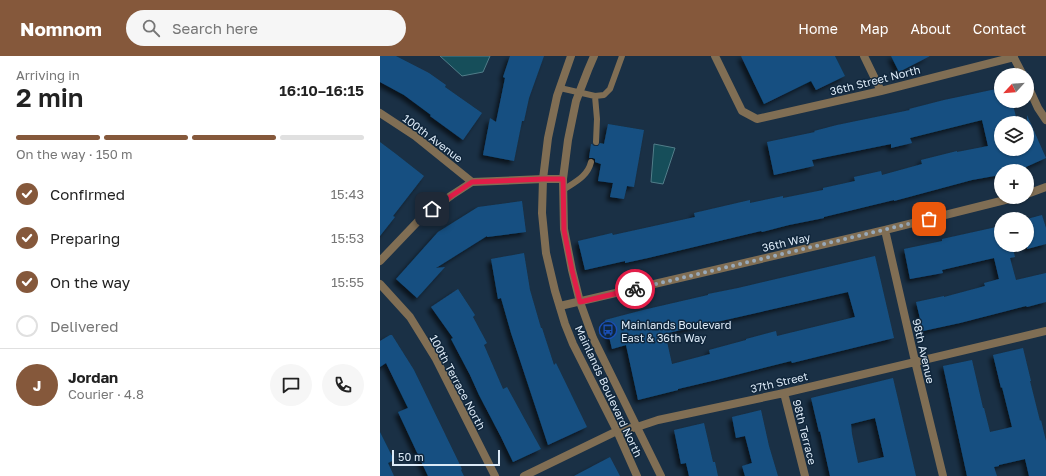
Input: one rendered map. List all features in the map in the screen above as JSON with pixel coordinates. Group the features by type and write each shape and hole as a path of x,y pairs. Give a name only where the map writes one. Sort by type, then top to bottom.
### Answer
{"street":[{"name":"Mainlands Boulevard North","path":"571,56 557,96 548,138 543,179 542,213 546,253 560,306 573,344 617,430 637,476"},
{"path":"594,56 576,101 568,140 563,179 564,230 580,302 594,338 661,476"},
{"name":"36th Street North","path":"714,56 742,111 758,119 881,90 1014,56"},
{"path":"864,56 881,90"},
{"path":"1014,56 1019,68"},
{"path":"1034,99 1046,120"},
{"name":"100th Avenue","path":"380,113 415,136 472,182"},
{"path":"380,261 423,216 472,182 563,179"},
{"path":"1034,191 1046,187"},
{"name":"36th Way","path":"560,306 885,230 994,203"},
{"name":"98th Avenue","path":"885,230 943,476"},
{"name":"100th Terrace North","path":"380,284 410,317 436,359 495,476"},
{"name":"37th Street","path":"524,476 617,430 637,427 658,420 1046,331"},
{"name":"98th Terrace","path":"784,392 805,476"}],"lane":[{"path":"560,88 595,96 604,95 610,89 622,56"},
{"path":"595,96 597,119 596,142"},
{"path":"563,190 582,178 592,162"}],"shaded area":[{"path":"440,56 490,56 483,72 462,76"},
{"path":"654,144 675,148 663,184 651,182"}],"building":[{"path":"380,56 396,56 429,73 446,85 445,87 482,113 463,140 404,95 380,82"},
{"path":"510,56 544,56 529,98 524,121 522,121 514,161 483,155 490,118 496,122 505,78 503,77"},
{"path":"741,56 835,56 845,76 816,90 811,81 764,104"},
{"path":"891,56 930,56 899,72"},
{"path":"994,89 994,108 1014,108 1016,116 994,116 994,156 1034,156 1034,131 1046,158 1033,164 994,164 994,176 972,180 824,218 761,231 648,258 625,263 625,261 585,270 578,241 695,217 694,213 750,200 750,203 823,190 823,188 855,181 854,177 881,171 882,175 922,164 921,160 957,151 988,146 982,120 910,138 912,143 891,148 891,144 812,160 814,166 774,175 767,142 815,132 814,131 837,125 910,110 909,109"},
{"path":"608,124 644,130 634,187 627,186 624,199 610,197 613,183 598,181 601,164 595,162 595,159 593,158 589,158 591,144 598,146 600,143 604,144"},
{"path":"380,142 424,176 393,216 395,217 380,236"},
{"path":"522,201 526,232 487,236 436,268 445,267 417,298 396,279 438,232 478,207"},
{"path":"1042,215 1046,228 1046,244 1034,247 1034,217"},
{"path":"994,228 994,252 1014,252 1015,257 1010,258 1016,280 1046,273 1046,302 923,331 916,302 944,297 985,286 984,283 999,279 994,258 942,270 943,273 910,279 904,249 942,241 942,239"},
{"path":"524,253 530,290 554,365 556,363 587,427 548,445 501,298 498,299 491,259"},
{"path":"875,256 894,338 792,363 791,361 638,400 626,345 612,349 605,320","holes":["848,292 855,317 777,336 776,331 709,350 710,354 672,364 666,337 668,337 668,333"]},
{"path":"458,289 475,315 473,317 487,343 484,345 503,389 507,387 541,449 513,462 451,339 453,338 431,307"},
{"path":"392,335 414,370 464,476 428,476 398,412 408,408 386,363 380,367 380,341"},
{"path":"1023,348 1046,441 1046,476 1029,476 1025,459 994,467 997,476 967,476 943,366 972,360 990,432 1012,427 993,355"},
{"path":"893,378 916,476 830,476 811,398","holes":["875,418 884,457 858,463 851,424"]},
{"path":"761,410 769,446 778,476 745,476 742,466 752,463 745,436 736,438 732,417"},
{"path":"704,423 713,462 715,462 718,476 689,476 686,463 681,464 674,430"},
{"path":"380,432 394,460 388,463 394,476 380,476"},
{"path":"610,457 620,476 574,476"}],"way so far":[{"path":"635,289 929,219"}],"place":[{"name":"Mainlands Boulevard East & 36th Way","path":"608,330"}],"route":[{"path":"432,209 472,182 563,179 564,230 580,302 635,289"}]}
